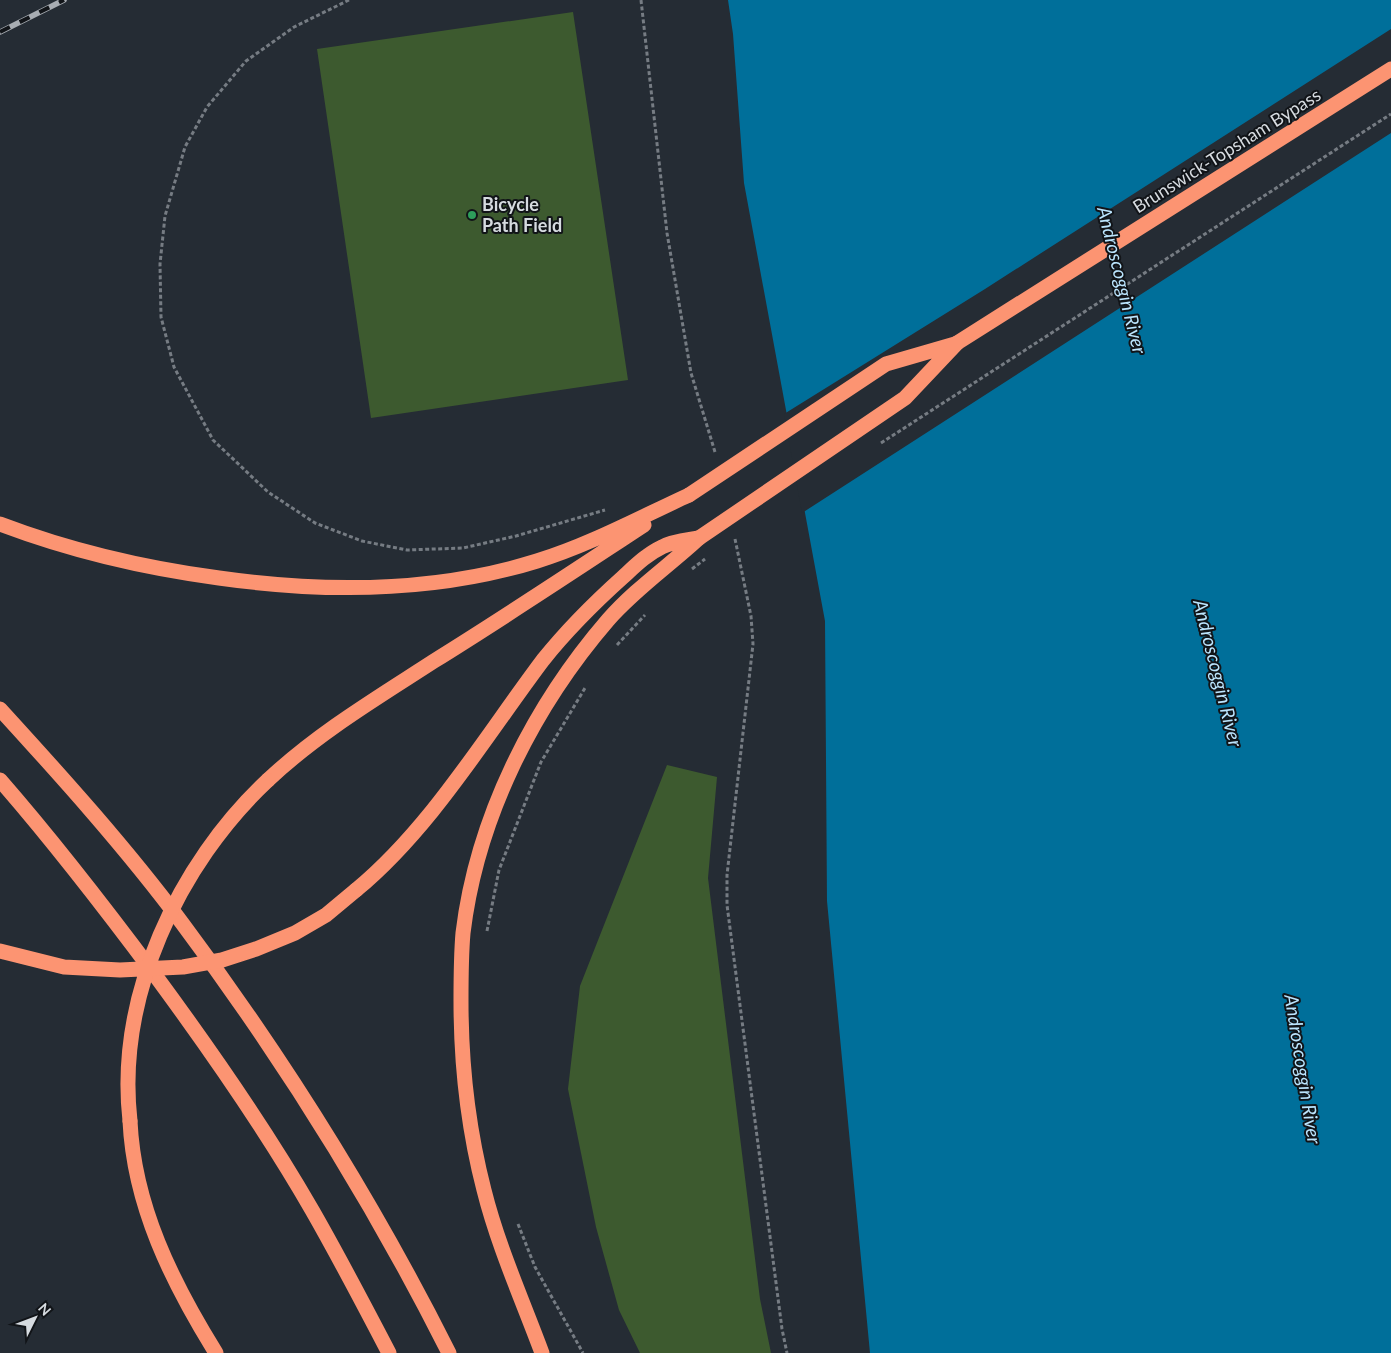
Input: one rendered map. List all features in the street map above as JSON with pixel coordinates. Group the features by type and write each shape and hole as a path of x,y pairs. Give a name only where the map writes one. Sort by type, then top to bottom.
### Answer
{"highway":[{"name":"Brunswick-Topsham Bypass","path":"957,343 1391,70"},
{"path":"216,1353 180,1292 150,1220 131,1144 128,1099 128,1071 140,997 158,939 181,893 211,844 248,799 268,780 303,749 340,722 555,584 886,364 957,343"},
{"path":"542,1353 499,1239 484,1193 473,1144 464,1081 461,958 466,913 483,844 503,786 528,735 542,712 574,663 610,617 699,538 905,398 957,343"},
{"path":"0,524 29,535 110,559 182,573 271,585 325,588 385,588 496,572 538,561 618,529 689,495"},
{"path":"0,951 64,967 120,970 183,968 222,960 256,949 295,933 326,915 356,890 402,846 429,814 543,660 580,617 648,555 664,546 699,538"},
{"path":"0,709 57,771 115,840 181,922 236,998 342,1160 392,1245 448,1353"},
{"path":"0,780 36,821 95,895 209,1049 262,1128 312,1210 389,1353"}],"path":[{"path":"349,0 294,27 246,61 207,107 185,147 165,216 160,264 161,316 174,367 213,440 268,492 315,523 362,541 407,550 463,548 516,536 608,509"},
{"path":"641,0 669,242 691,373 712,438 716,458"},
{"path":"874,447 1391,114"},
{"path":"741,533 733,537 751,616 753,644 726,875 727,905 782,1329 787,1353"},
{"path":"692,569 711,554"},
{"path":"617,646 650,610"},
{"path":"486,934 499,870 542,762 587,684"},
{"path":"515,1216 535,1267 583,1353"}],"green space":[{"name":"Bicycle Path Field","path":"573,12 628,380 371,418 317,49"},
{"path":"667,765 717,777 708,878 760,1299 771,1353 640,1353 619,1310 596,1227 568,1089 580,986"}],"water":[{"name":"Androscoggin River","path":"728,0 1391,0 1391,1353 870,1353 827,901 825,621 744,183 733,34"}],"pier":[{"path":"1391,29 1391,133 802,513 784,414 985,289"}],"railway":[{"path":"0,32 64,0"}],"place":[{"name":"Bicycle Path Field","path":"472,215"}]}
